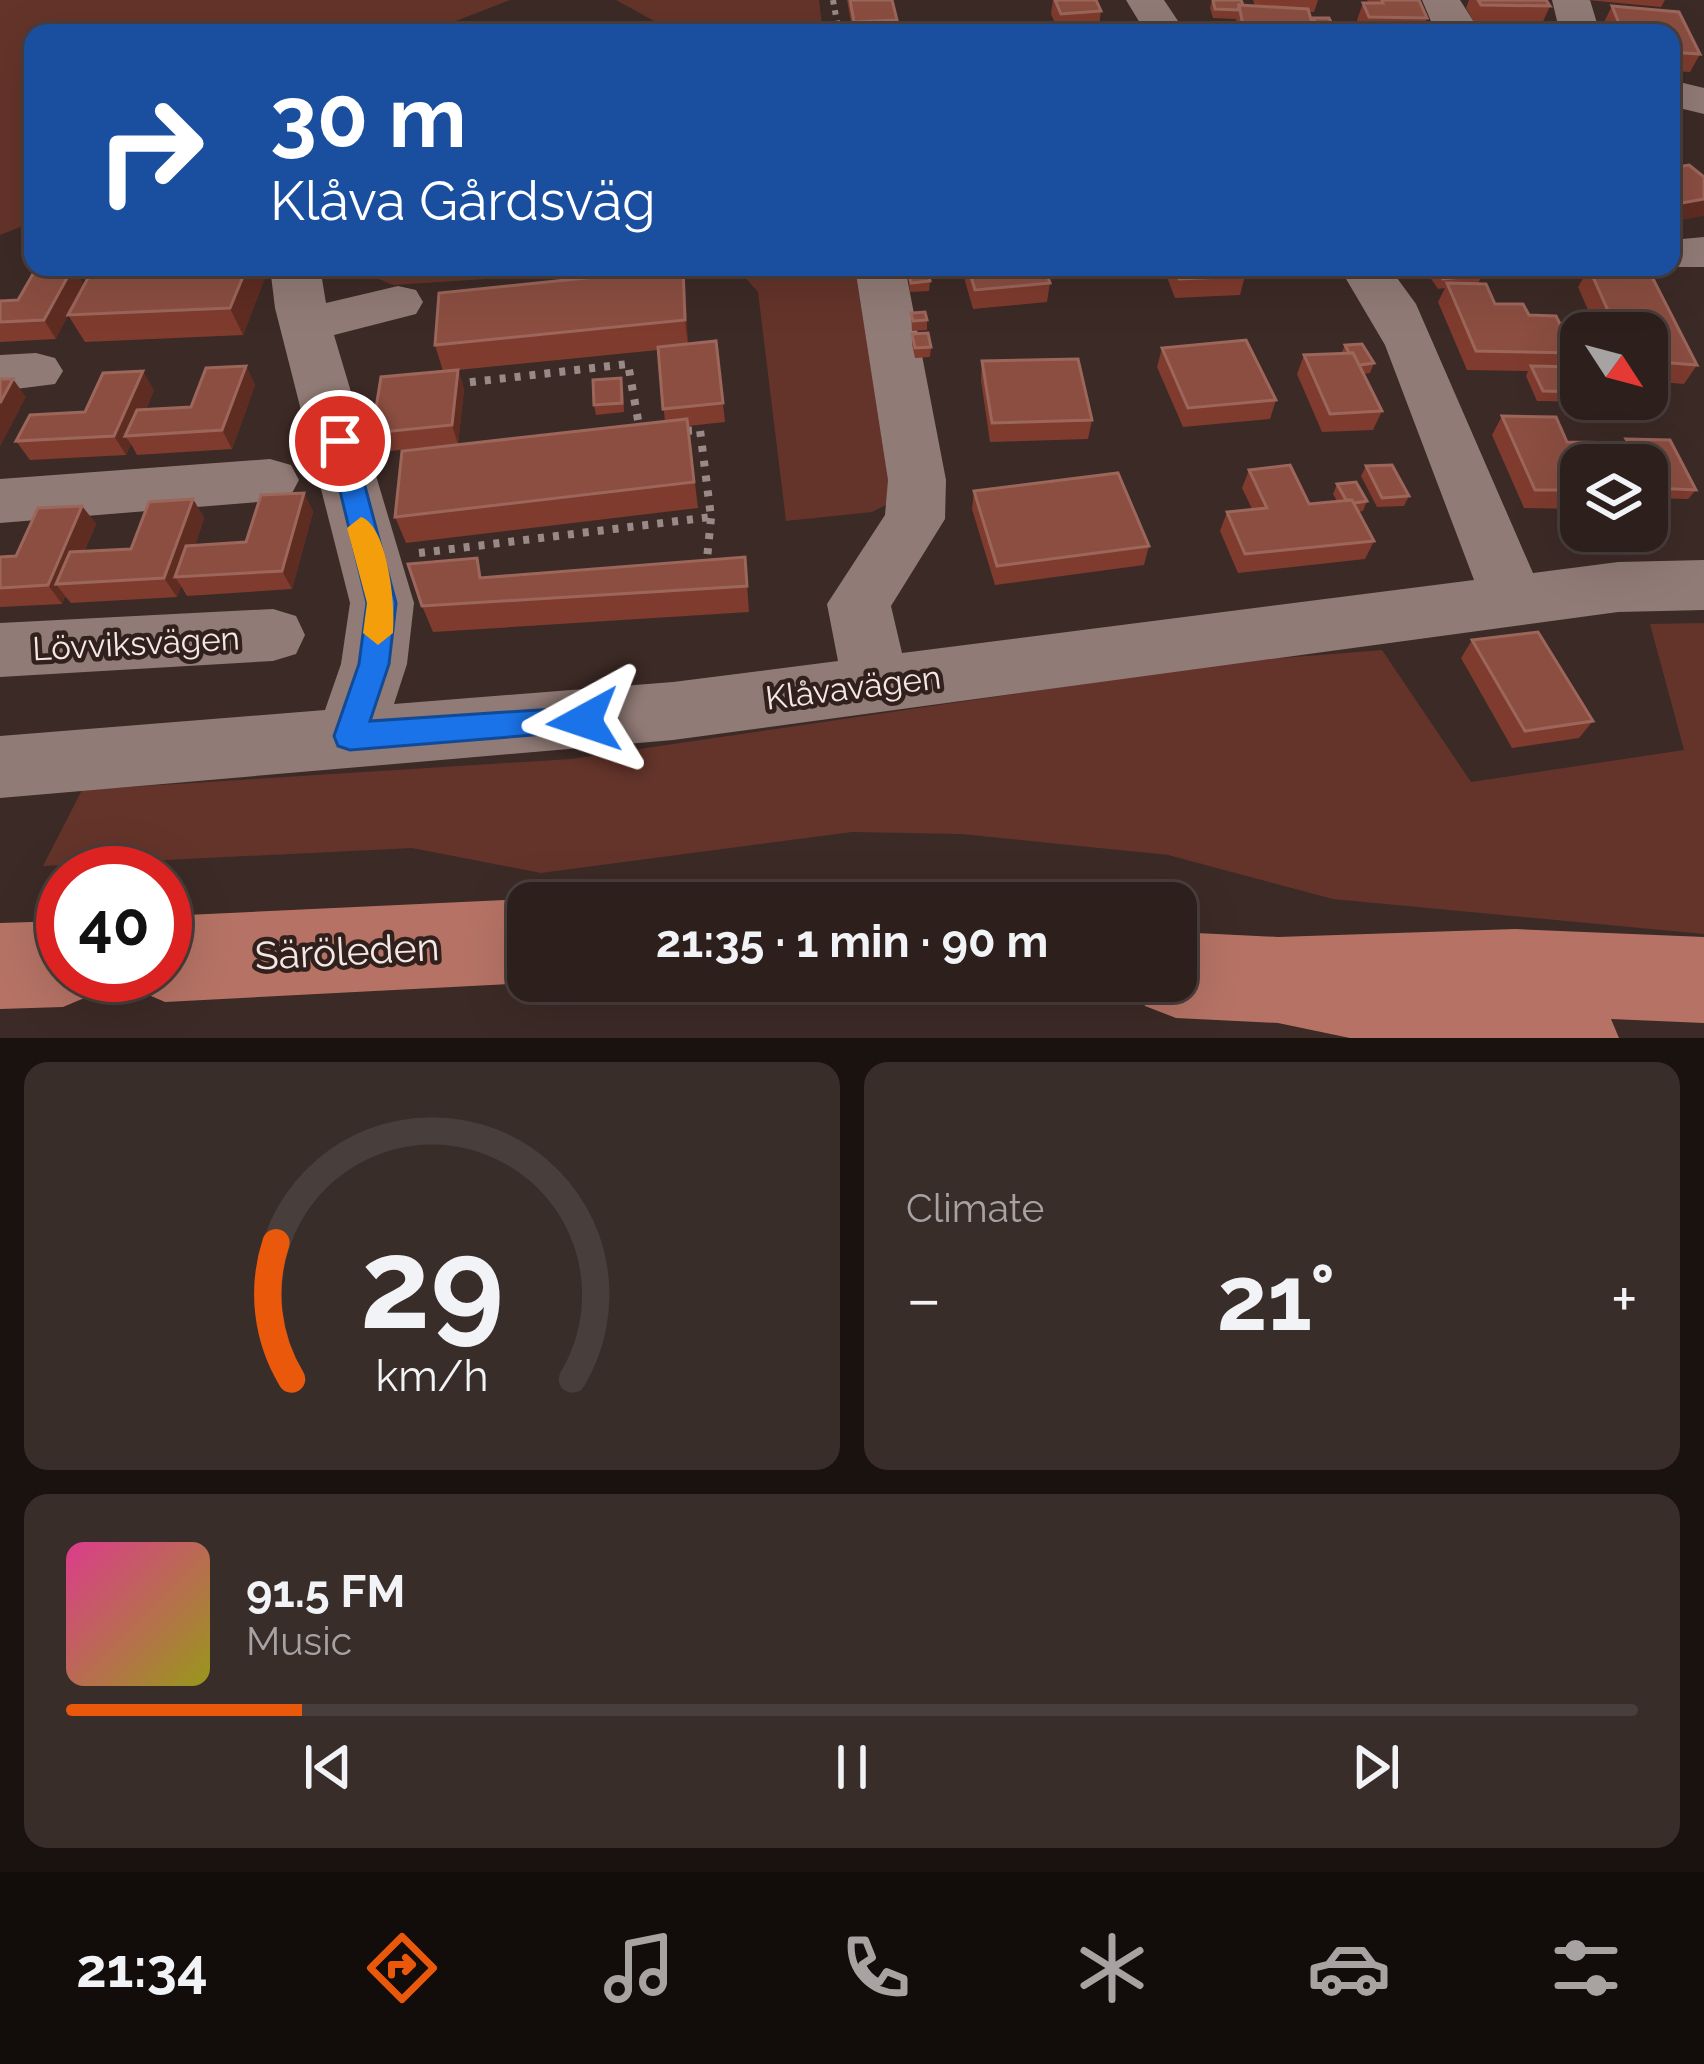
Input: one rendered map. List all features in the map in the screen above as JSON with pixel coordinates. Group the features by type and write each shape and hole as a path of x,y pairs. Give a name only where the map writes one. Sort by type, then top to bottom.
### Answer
{"main road":[{"name":"Säröleden","path":"192,958 507,942"},
{"path":"0,967 36,965"},
{"path":"1197,975 1279,980 1515,972 1704,980"},
{"path":"1279,980 1574,1038"}],"street":[{"path":"297,276 382,603 374,664 350,736"},
{"path":"876,684 859,604 915,519 917,480 882,276"},
{"path":"1369,276 1421,374 1497,570 1517,601"},
{"path":"307,326 398,302"},
{"path":"0,501 270,479"},
{"name":"Klåvavägen","path":"0,767 243,750 350,736 540,725 1618,587 1704,585"},
{"name":"Lövviksvägen","path":"0,650 272,635"}],"path":[{"path":"444,385 628,364 640,431"},
{"path":"680,431 700,430 711,517 706,570"},
{"path":"617,434 660,431"},
{"path":"371,559 711,517"}],"shaded area":[{"path":"0,0 510,0 448,24 24,24 24,226 0,235"},
{"path":"616,0 819,0 822,24 660,24"},
{"path":"372,276 534,276 393,285"},
{"path":"744,276 868,276 907,494 872,512 786,521 758,292"},
{"path":"1704,623 1704,934 1333,899 1168,855 962,834 852,832 541,873 412,848 192,859 192,846 53,846 82,790 571,759 1232,662 1382,650 1471,782 1684,750 1650,624"}],"building":[{"path":"850,0 892,0 897,20 854,22"},
{"path":"1055,0 1096,0 1101,11 1061,14"},
{"path":"1213,0 1241,0 1243,5 1238,10 1215,9"},
{"path":"1419,0 1427,18 1369,17 1363,3"},
{"path":"1478,0 1546,0 1550,6 1481,5"},
{"path":"1239,5 1308,9 1312,24 1243,24"},
{"path":"1612,6 1679,12 1700,54 1680,53 1680,24 1619,24"},
{"path":"1313,18 1329,18 1332,24 1316,24"},
{"path":"1689,165 1704,177 1704,199 1680,203 1680,166"},
{"path":"32,276 68,276 44,320 0,322 0,301 18,300"},
{"path":"89,276 243,276 230,308 68,315"},
{"path":"605,276 683,276 685,320 435,345 439,293"},
{"path":"909,276 929,276 930,281 911,283"},
{"path":"971,276 1047,276 1050,283 975,290"},
{"path":"1178,276 1245,276 1179,279"},
{"path":"1593,276 1652,276 1697,365 1668,363 1668,312 1609,312"},
{"path":"1447,283 1486,284 1495,304 1523,304 1529,315 1556,316 1560,324 1560,353 1476,351"},
{"path":"925,312 927,320 913,321 911,313"},
{"path":"928,333 931,347 915,348 912,334"},
{"path":"1246,340 1276,400 1188,408 1162,348"},
{"path":"716,341 723,403 663,409 658,347"},
{"path":"1362,344 1374,363 1359,365 1345,345"},
{"path":"1353,353 1382,411 1330,414 1304,355"},
{"path":"1078,359 1092,420 992,423 982,361"},
{"path":"246,366 222,430 125,436 137,410 191,407 206,368"},
{"path":"1531,366 1560,367 1560,391 1543,391"},
{"path":"458,370 452,425 372,433 381,377"},
{"path":"143,371 114,436 16,441 30,415 85,412 103,373"},
{"path":"621,378 622,403 594,405 593,380"},
{"path":"0,379 13,379 0,403"},
{"path":"1502,416 1556,417 1567,442 1631,444 1560,444 1560,490 1535,490"},
{"path":"687,419 694,482 395,517 402,451"},
{"path":"1626,439 1670,440 1696,490 1668,489 1668,444 1629,444"},
{"path":"1290,465 1309,504 1352,500 1374,541 1245,554 1227,512 1267,508 1249,470"},
{"path":"1392,465 1409,496 1382,498 1366,466"},
{"path":"1118,473 1149,546 997,566 974,491"},
{"path":"1356,482 1367,501 1346,500 1337,484"},
{"path":"304,493 282,571 175,577 186,546 246,542 261,495"},
{"path":"193,499 164,578 56,584 70,552 131,549 149,502"},
{"path":"82,506 48,585 0,588 0,557 16,556 38,508"},
{"path":"745,557 747,586 422,606 408,564 477,558 480,578"},
{"path":"1538,632 1593,721 1525,731 1472,640"}],"slow traffic":[{"path":"361,528 382,603 378,633"}],"route":[{"path":"340,441 382,603 374,664 350,736 584,721"}]}
